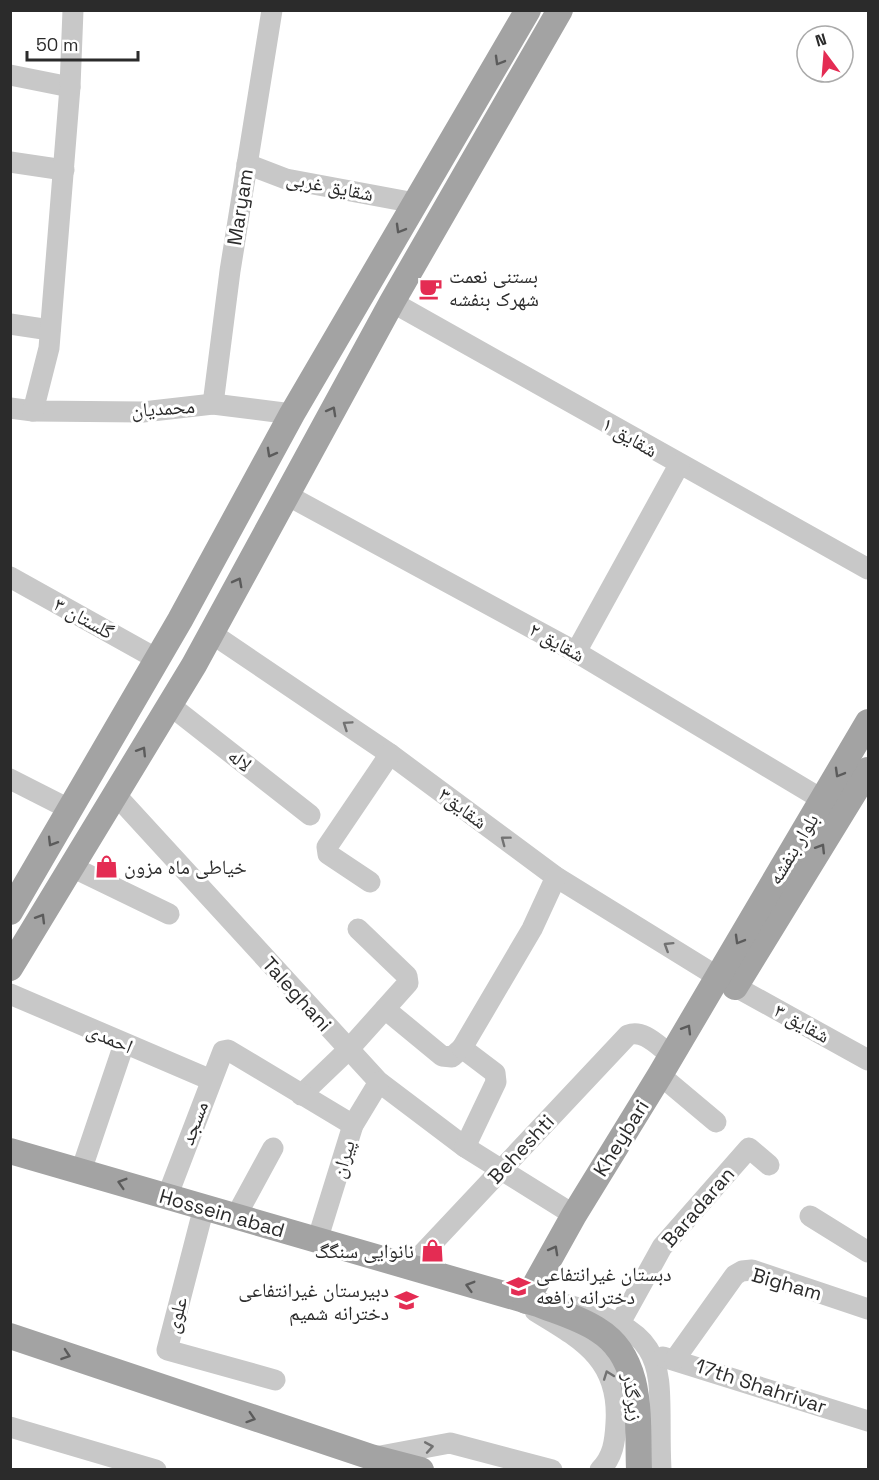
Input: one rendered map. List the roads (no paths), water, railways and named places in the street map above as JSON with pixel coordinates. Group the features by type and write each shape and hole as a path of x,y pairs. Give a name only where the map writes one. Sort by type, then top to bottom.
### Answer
{"main road":[{"path":"10,912 180,620 292,414 528,10"},
{"path":"10,968 171,706 392,302 561,10"},
{"path":"461,126 462,135 468,142 477,144 486,140"},
{"path":"438,165 447,161 456,163 463,170 464,179"},
{"path":"180,620 185,633 195,640 210,637"},
{"path":"161,652 182,646 190,652 194,665"},
{"name":"بلوار بنفشه","path":"789,878 823,800 868,722"},
{"name":"بلوار بنفشه","path":"726,982 789,878 865,785"},
{"name":"Kheybari","path":"527,1301 574,1215 666,1065 726,982"},
{"name":"Hossein abad","path":"10,1150 527,1301"},
{"name":"زیرگذر","path":"527,1301 600,1330 621,1351 630,1366 634,1382 639,1470"},
{"path":"10,1336 380,1463 421,1470"}],"street":[{"path":"33,411 49,348 70,87 73,10"},
{"name":"Maryam","path":"213,404 230,270 272,10"},
{"path":"10,75 70,87"},
{"path":"10,162 64,170"},
{"name":"شقایق غربی","path":"247,164 286,179 415,202"},
{"name":"شقایق ۱","path":"392,302 868,569"},
{"path":"10,324 50,330"},
{"name":"محمدیان","path":"10,408 33,411 142,412 213,404 292,414"},
{"path":"576,652 679,465"},
{"name":"شقایق ۲","path":"285,494 576,652 823,800"},
{"name":"گلستان ۳","path":"10,577 161,652"},
{"name":"شقایق۳","path":"210,637 390,754 556,877 726,982"},
{"name":"لاله","path":"171,706 310,815"},
{"path":"370,882 328,854 327,847 390,754"},
{"path":"10,779 71,810"},
{"name":"Taleghani","path":"116,794 379,1082 465,1147 574,1215"},
{"path":"72,867 169,914"},
{"path":"385,1009 442,1056 452,1057 462,1048 532,929 556,877"},
{"path":"354,1125 302,1095 348,1050 409,980 358,929"},
{"name":"شقایق ۳","path":"726,982 868,1060"},
{"name":"احمدی","path":"10,994 211,1080"},
{"name":"Beheshti","path":"409,1268 628,1035 636,1033 666,1065"},
{"path":"81,1171 124,1044"},
{"path":"462,1048 496,1078 465,1147"},
{"name":"مسجد","path":"167,1197 224,1051 228,1050 302,1095"},
{"path":"666,1065 716,1122"},
{"name":"پیران","path":"317,1240 354,1125 379,1082"},
{"path":"236,1216 273,1148"},
{"name":"Baradaran","path":"620,1323 662,1247 749,1148 769,1165"},
{"name":"علوی","path":"204,1207 167,1350 275,1380"},
{"path":"810,1216 868,1252"},
{"name":"Bigham","path":"675,1359 735,1275 742,1271 752,1270 868,1309"},
{"path":"527,1301 564,1304 596,1312 620,1323 637,1336 653,1356 660,1377 661,1470"},
{"path":"527,1301 579,1338 607,1368 617,1413 616,1436 610,1460 600,1470"},
{"name":"17th Shahrivar","path":"653,1356 675,1359 868,1421"},
{"path":"10,1427 156,1470"},
{"path":"380,1463 450,1443 552,1470"}],"place":[{"name":"بستنی نعمت شهرک بنفشه","path":"431,288"},
{"name":"خیاطی ماه مزون","path":"106,867"},
{"name":"نانوایی سنگگ","path":"432,1251"},
{"name":"دبستان غیرانتفاعی دخترانه رافعه","path":"518,1286"},
{"name":"دبیرستان غیرانتفاعی دخترانه شمیم","path":"407,1301"}]}
